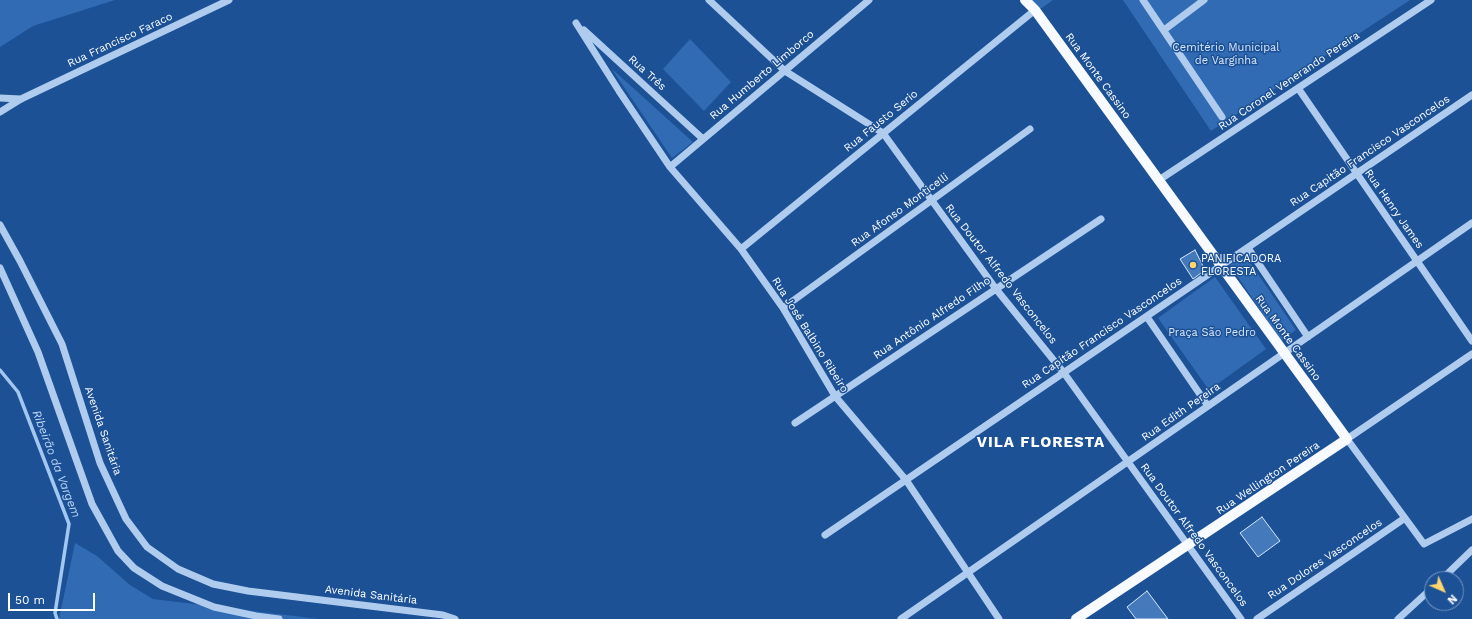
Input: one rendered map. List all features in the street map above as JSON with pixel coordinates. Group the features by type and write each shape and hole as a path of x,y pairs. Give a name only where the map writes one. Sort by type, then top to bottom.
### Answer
{"main road":[{"name":"Rua Monte Cassino","path":"1025,0 1035,10 1347,439"},
{"name":"Rua Wellington Pereira","path":"1076,619 1347,439"}],"street":[{"name":"Rua Francisco Faraco","path":"0,112 21,99 228,0"},
{"name":"Rua Doutor Alfredo Vasconcelos","path":"709,0 785,71 883,133 996,289 1064,373 1241,619"},
{"path":"1144,0 1222,117"},
{"path":"1164,30 1204,0"},
{"name":"Rua Coronel Venerando Pereira","path":"1159,180 1431,0"},
{"name":"Rua Humberto Limborco","path":"670,167 866,1"},
{"name":"Rua Fausto Serio","path":"741,249 1035,10"},
{"name":"Rua Três","path":"576,23 703,139"},
{"name":"Rua José Balbino Ribeiro","path":"576,23 670,167 741,249 783,308 835,396 906,480 999,619"},
{"name":"Rua Henry James","path":"1298,88 1472,341"},
{"name":"Rua Capitão Francisco Vasconcelos","path":"824,536 1472,96"},
{"name":"Rua Francisco Faraco","path":"0,98 21,99"},
{"name":"Rua Afonso Monticelli","path":"783,308 1030,129"},
{"name":"Rua Antônio Alfredo Filho","path":"795,423 1101,219"},
{"name":"Rua Edith Pereira","path":"902,619 1472,223"},
{"name":"Avenida Sanitária","path":"0,225 62,344 100,463 126,519 148,547 178,569 213,584 248,591 443,616 455,619"},
{"path":"1248,248 1308,337"},
{"path":"0,268 38,352 92,504 118,551 134,568 162,586 214,607 278,619"},
{"path":"1147,317 1208,406"},
{"name":"Rua Wellington Pereira","path":"1347,439 1472,354"},
{"name":"Rua Monte Cassino","path":"1347,439 1424,544 1472,519"},
{"name":"Rua Dolores Vasconcelos","path":"1257,619 1405,518"},
{"path":"1450,571 1472,550"},
{"path":"1398,619 1424,595"}],"green space":[{"path":"0,0 115,0 33,26 0,47"},
{"path":"1029,0 1053,0 1039,10"},
{"name":"Cemitério Municipal de Varginha","path":"1123,0 1410,0 1211,131"},
{"path":"690,39 731,82 704,111 663,69"},
{"path":"611,68 693,142 672,158"},
{"name":"Praça São Pedro","path":"1245,255 1296,330 1281,341 1230,265"},
{"name":"Praça São Pedro","path":"1215,277 1266,349 1209,390 1158,318"},
{"path":"75,543 97,556 130,585 153,599 319,619 59,619"}],"building":[{"name":"PANIFICADORA FLORESTA","path":"1195,250 1205,270 1193,279 1180,259"},
{"path":"1262,517 1280,541 1258,557 1240,533"},
{"path":"1147,591 1168,619 1136,619 1127,607"}],"waterway":[{"name":"Ribeirão da Vargem","path":"0,370 18,392 69,524 55,613 57,619"}],"place":[{"name":"PANIFICADORA FLORESTA","path":"1193,265"}],"district":[{"name":"VILA FLORESTA","path":"1041,443"}]}
